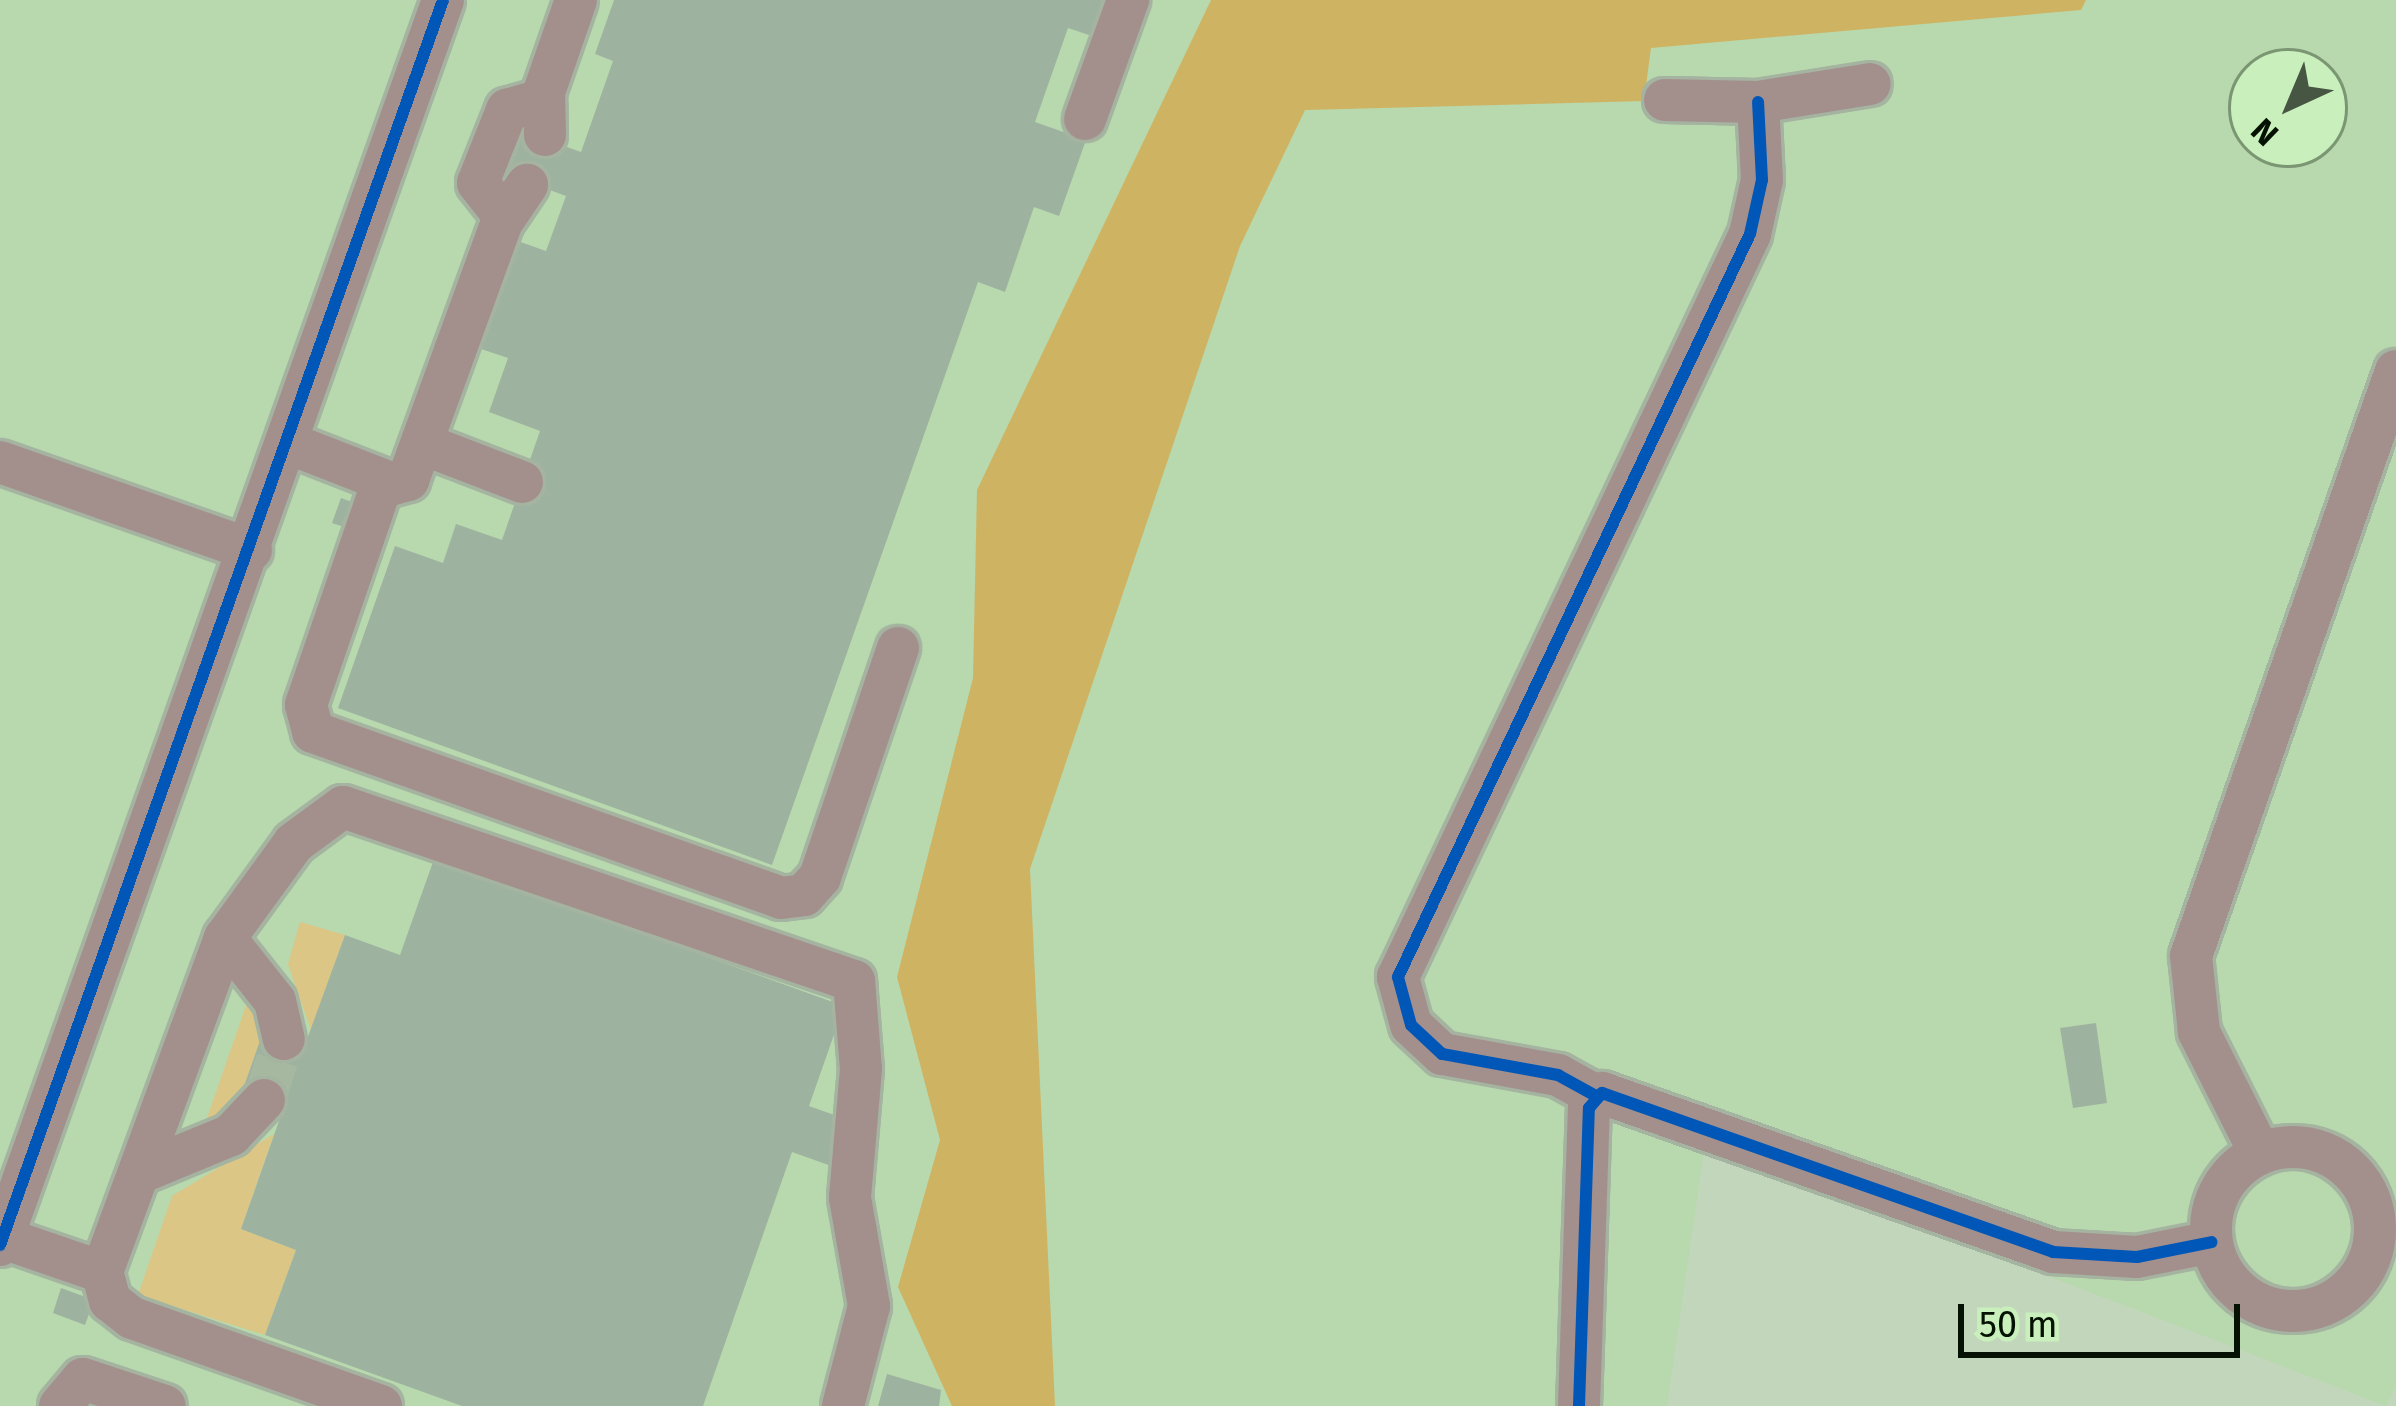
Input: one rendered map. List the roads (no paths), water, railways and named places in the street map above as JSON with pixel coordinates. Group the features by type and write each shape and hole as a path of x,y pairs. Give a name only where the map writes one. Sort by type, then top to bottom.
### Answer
{"street":[{"path":"102,1271 1,1242 443,0"},
{"path":"288,443 383,481 408,480 516,201 478,183 507,110 544,118 576,0"},
{"path":"1085,119 1128,0"},
{"path":"1665,100 1758,102 1870,84"},
{"path":"1758,102 1762,180 1750,234 1398,977 1411,1025 1442,1054 1558,1075 1596,1096 2053,1252 2137,1257 2212,1242"},
{"path":"2260,1153 2199,1032 2192,956 2396,371"},
{"path":"423,445 522,482"},
{"path":"0,462 250,550"},
{"path":"383,481 306,705 313,732 781,898 804,895 820,877 898,648"},
{"path":"381,1406 132,1318 110,1301 102,1271 225,938 294,843 343,807 847,975 861,998 850,1198 869,1306 843,1406"},
{"path":"225,938 275,1001 284,1039"},
{"path":"1579,1406 1596,1096"},
{"path":"139,1173 231,1135 264,1100"},
{"path":"2314,1148 2354,1173 2375,1215 2370,1261 2340,1297 2272,1309 2232,1285 2212,1242 2216,1196 2260,1153 2314,1148"},
{"path":"60,1406 83,1379 165,1406"}],"tunnel":[{"path":"264,1100 284,1039"}]}
